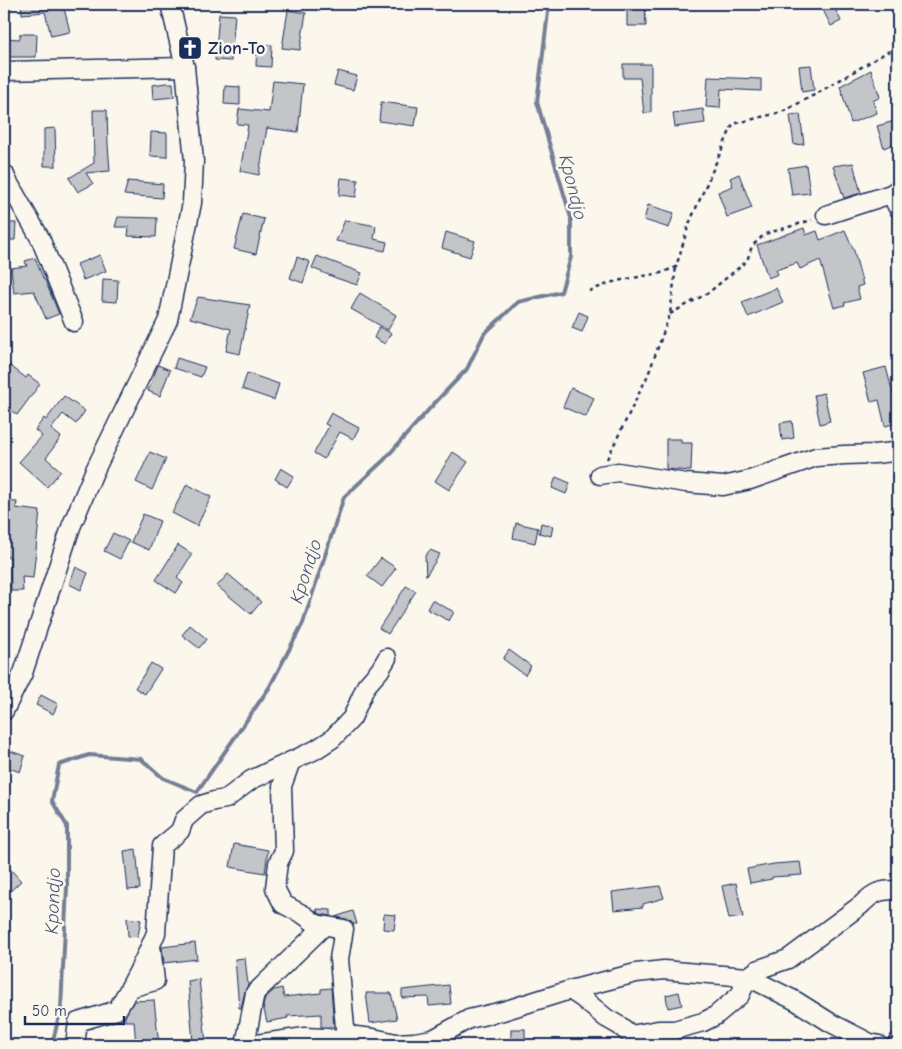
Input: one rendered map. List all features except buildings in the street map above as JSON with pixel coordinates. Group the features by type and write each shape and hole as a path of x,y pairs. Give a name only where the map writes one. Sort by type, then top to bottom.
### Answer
{"street":[{"path":"4,711 23,674 72,528 94,472 168,320 192,203 194,161 185,67 170,4"},
{"path":"4,71 185,67"},
{"path":"4,172 40,238 74,322"},
{"path":"826,215 896,197"},
{"path":"600,475 618,472 686,484 723,486 750,480 816,457 874,454 898,450"},
{"path":"75,1045 78,1022 117,1010 151,946 156,933 162,846 180,831 184,820 201,806 226,799 251,780 315,750 332,739 352,718 366,686 380,670 387,658"},
{"path":"291,761 282,786 284,851 278,863 274,888 283,904 304,914 316,924 344,930 339,959 346,1039"},
{"path":"570,990 636,1040 658,1030 674,1030 704,1022 715,1016 740,995 748,977 758,970 788,958 861,905 871,895 883,890 898,890"},
{"path":"324,926 255,993 247,1045 279,1043 305,1037 346,1039 356,1036 396,1043 415,1044 433,1039 469,1019 636,973 664,970 748,977 796,1001 831,1023 870,1043 879,1045"}],"path":[{"path":"600,475 648,375 670,314 676,267 689,224 733,124 782,112 887,52 898,50"},
{"path":"670,314 708,293 747,261 752,246 765,234 826,215"},
{"path":"589,291 616,281 661,274 676,267"}],"waterway":[{"name":"Kpondjo","path":"52,1045 61,1008 67,887 67,826 52,801 59,765 89,755 141,759 163,778 197,792 269,688 303,623 344,497 384,460 467,369 484,334 518,302 561,292 571,257 571,218 537,102 549,4"}],"place":[{"name":"Zion-To","path":"190,48"}]}
